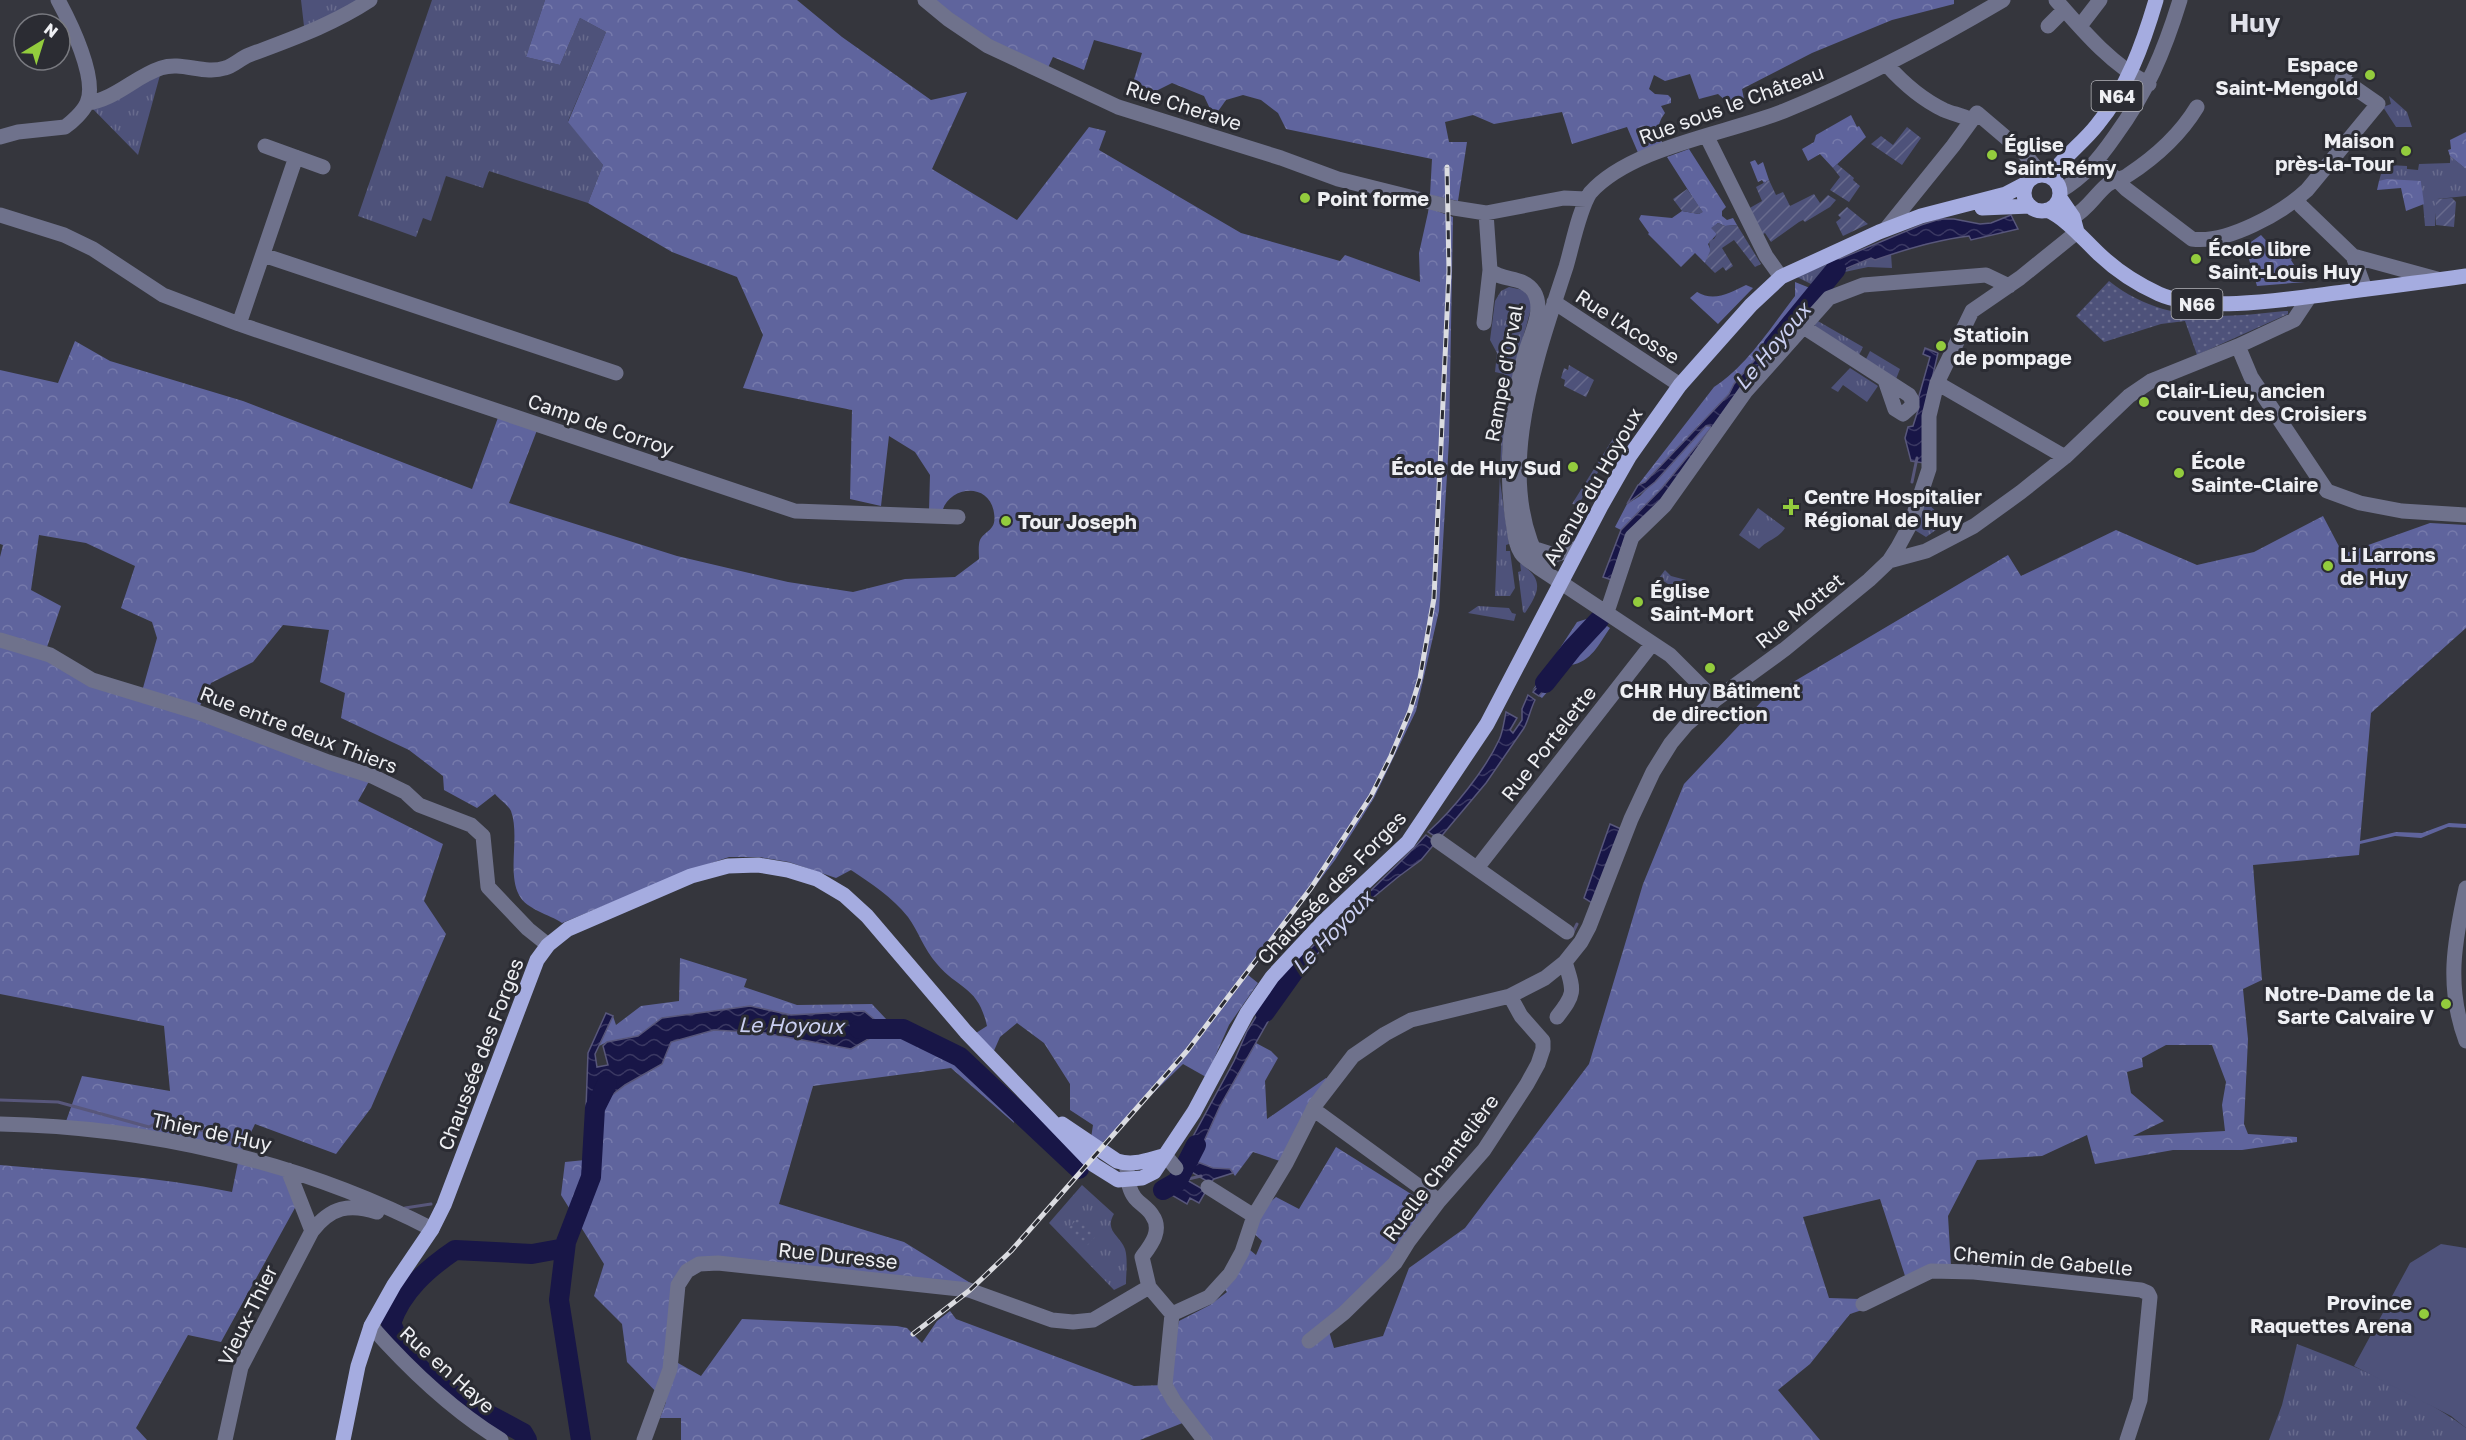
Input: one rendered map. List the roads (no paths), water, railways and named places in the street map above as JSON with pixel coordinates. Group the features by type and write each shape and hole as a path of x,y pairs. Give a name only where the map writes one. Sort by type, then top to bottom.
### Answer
{"main road":[{"name":"N64","path":"2046,175 2098,124 2129,73 2142,45 2156,0"},
{"path":"2046,175 2055,179 2060,194 2047,210 2039,210 2030,206 2024,193 2026,183 2030,179 2046,175"},
{"name":"Avenue du Hoyoux","path":"1561,582 1629,457 1680,385 1751,305 1781,277 1886,229 1920,216 2006,194 2026,183"},
{"name":"N66","path":"2060,194 2075,225 2114,267 2137,283 2162,295 2195,304 2224,304 2310,296 2466,276"},
{"name":"Avenue du Hoyoux","path":"1946,210 2030,206"},
{"name":"N66","path":"2047,210 2075,225"},
{"name":"Chaussée des Forges","path":"343,1440 358,1366 371,1326 432,1229 444,1205 537,960 548,945 568,929 691,876 728,866 758,865 788,870 817,879 844,895 867,916 966,1032 1094,1165 1118,1180 1142,1178 1154,1172 1194,1112 1247,1013 1272,977 1322,923 1393,857 1419,827 1488,724 1561,582"},
{"name":"Chaussée des Forges","path":"1041,1110 1117,1161 1127,1164"},
{"path":"1127,1164 1142,1163 1164,1156"}],"street":[{"path":"0,137 18,132 65,127 87,103 88,75 75,36 58,0"},
{"path":"87,103 110,98 162,68 182,65 211,69 224,68 246,56 305,35 370,0"},
{"name":"Rue Cherave","path":"925,0 948,19 1011,59 1118,107 1281,158 1338,179 1486,213"},
{"name":"Rue sous le Château","path":"1586,199 1602,180 1619,169 1782,112 1887,65 2003,0"},
{"path":"2080,26 2100,0"},
{"path":"2060,194 2082,177 2132,113 2149,84 2168,40 2180,0"},
{"path":"2048,26 2060,5 2129,73 2149,84"},
{"path":"1887,65 1914,92 1946,111 1971,120"},
{"path":"2097,160 2117,180 2186,236 2201,240 2246,229 2297,199 2378,104 2342,79 2347,69"},
{"path":"1889,561 1911,523 1929,469 1929,416 1936,383 1972,311 2008,286 2075,225 2086,208 2108,184 2127,176 2161,149 2186,123 2197,107"},
{"path":"1886,229 1977,113 2046,175"},
{"path":"1707,137 1766,256 1781,277"},
{"path":"265,146 323,167"},
{"path":"239,324 296,157"},
{"path":"1484,323 1490,270 1486,213 1564,198 1586,199 1533,371 1521,443 1520,493 1532,548 1545,571"},
{"path":"2297,199 2301,206 2353,256 2364,289"},
{"name":"Camp de Corroy","path":"0,214 64,235 93,249 163,295 239,324 795,511 958,517"},
{"path":"263,255 616,373"},
{"path":"2353,256 2440,280"},
{"name":"Rampe d'Orval","path":"1490,270 1500,276 1524,283 1538,300 1538,313 1525,356 1515,412 1508,474 1516,543 1522,554 1545,571 1670,655 1715,700"},
{"path":"1607,612 1632,537 1665,505 1746,391 1828,298 1863,285 1986,275 2008,286"},
{"path":"1889,561 1926,551 1974,526 2065,457 2129,396 2151,381 2238,346 2294,320 2310,296"},
{"name":"Rue l'Acosse","path":"1554,302 1680,385"},
{"path":"1802,326 1885,380"},
{"path":"2238,346 2251,377 2327,491 2360,503 2402,511 2466,514"},
{"path":"1936,383 2065,457"},
{"path":"1532,548 1554,555 1578,548"},
{"name":"Rue Mottet","path":"1172,1314 1209,1297 1230,1274 1242,1252 1254,1216 1286,1163 1313,1109 1353,1056 1384,1034 1411,1020 1510,996 1545,978 1565,962 1581,942 1589,927 1653,772 1687,724 1869,580 1889,561"},
{"name":"Rue entre deux Thiers","path":"0,640 50,655 92,680 197,712 328,762 372,776 405,792 419,805 471,825 483,836 488,887 528,929 548,945"},
{"name":"Rue Portelette","path":"1477,868 1652,644"},
{"path":"1437,841 1567,932"},
{"path":"2466,888 2453,970 2457,1016 2466,1041"},
{"path":"1557,1017 1572,998 1572,985 1565,962"},
{"name":"Ruelle Chantelière","path":"1309,1341 1344,1313 1395,1263 1439,1201 1484,1150 1538,1064 1543,1041 1521,1016 1510,996"},
{"path":"1313,1109 1439,1201"},
{"name":"Thier de Huy","path":"0,1124 38,1124 135,1135 189,1144 288,1170 378,1202 432,1229"},
{"path":"1164,1156 1176,1168"},
{"path":"1127,1164 1127,1180 1134,1197 1153,1216 1155,1222 1155,1240 1142,1257 1149,1287 1172,1314 1165,1385 1174,1401 1204,1440"},
{"path":"288,1170 312,1231"},
{"path":"1208,1187 1254,1216"},
{"name":"Thier de Huy","path":"324,1216 342,1209 360,1206 399,1219 406,1215"},
{"name":"Vieux-Thier","path":"225,1440 241,1368 312,1231 324,1216"},
{"name":"Rue Duresse","path":"644,1440 670,1369 678,1286 687,1271 699,1264 718,1263 966,1290 1052,1320 1073,1322 1093,1320 1149,1287"},
{"name":"Chemin de Gabelle","path":"1863,1304 1931,1271 1974,1272 2141,1290 2148,1293 2150,1297 2143,1380 2140,1400 2127,1440"},
{"name":"Rue en Haye","path":"371,1326 411,1370 478,1426 501,1440"}],"water":[{"path":"2011,215 2018,229 1971,240 1969,236 1945,240 1875,260 1871,258 1845,269 1825,290 1817,287 1837,260 1921,225 1940,219 1980,224 1991,223"},
{"path":"1785,325 1793,328 1679,478 1612,580 1603,577 1621,530 1662,488 1711,428 1710,426 1706,426 1655,482 1627,504 1638,485 1645,482 1729,394 1734,384"},
{"path":"1925,348 1938,353 1926,405 1924,463 1911,461 1905,438 1908,427 1913,426 1919,407 1917,403 1930,357 1923,354"},
{"path":"1559,662 1562,662 1561,669 1539,696 1533,692"},
{"path":"1528,695 1535,700 1526,725 1486,783 1439,839 1428,832 1458,801 1486,764 1500,737 1506,712 1517,718 1510,730 1513,733 1522,720 1522,709"},
{"path":"1610,824 1621,829 1592,903 1584,898"},
{"path":"1426,835 1436,842 1421,860 1358,910 1288,986 1281,980 1316,943"},
{"path":"1275,987 1283,995 1220,1106 1195,1161 1213,1168 1230,1169 1233,1173 1214,1179 1210,1183 1178,1164 1234,1061 1247,1031"},
{"path":"750,1006 791,1015 864,1011 886,1029 851,1049 765,1033 714,1030 671,1042 662,1064 625,1085 595,1108 586,1108 588,1053 606,1013 613,1016 595,1054 597,1067 608,1065 603,1046 607,1042 638,1036 662,1018"},
{"path":"1173,1172 1206,1191 1199,1203 1190,1198 1187,1204 1163,1190"}],"waterway":[{"name":"Le Hoyoux","path":"1773,346 1836,269"},
{"path":"1912,482 1917,458"},
{"name":"Le Hoyoux","path":"1545,683 1599,620"},
{"path":"1573,932 1577,924"},
{"name":"Le Hoyoux","path":"1265,1012 1300,963"},
{"name":"Le Hoyoux","path":"859,1029 903,1029 960,1057 1079,1169"},
{"name":"Le Hoyoux","path":"581,1440 559,1300 566,1242 591,1177 595,1108 607,1084"},
{"path":"0,1100 58,1102 149,1127 165,1119 238,1142"},
{"name":"Le Hoyoux","path":"1163,1190 1177,1182 1196,1145"},
{"path":"1184,1180 1201,1176"},
{"path":"405,1208 431,1204"},
{"name":"Le Hoyoux","path":"527,1440 523,1433 464,1401 430,1377 402,1345 391,1323 409,1291 435,1265 455,1250 532,1254 565,1248"}],"railway":[{"path":"913,1334 970,1290 1011,1251 1187,1051 1311,888 1371,796 1391,756 1410,711 1420,678 1434,598 1449,271 1447,167"}],"place":[{"name":"Espace Saint-Mengold","path":"2370,75"},
{"name":"Maison près-la-Tour","path":"2406,151"},
{"name":"Église Saint-Rémy","path":"1992,155"},
{"name":"Point forme","path":"1305,198"},
{"name":"École libre Saint-Louis Huy","path":"2196,259"},
{"name":"Statioin de pompage","path":"1941,346"},
{"name":"Clair-Lieu, ancien couvent des Croisiers","path":"2144,402"},
{"name":"École de Huy Sud","path":"1573,467"},
{"name":"École Sainte-Claire","path":"2179,473"},
{"name":"Centre Hospitalier Régional de Huy","path":"1791,507"},
{"name":"Tour Joseph","path":"1006,521"},
{"name":"Li Larrons de Huy","path":"2328,566"},
{"name":"Église Saint-Mort","path":"1638,602"},
{"name":"CHR Huy Bâtiment de direction","path":"1710,668"},
{"name":"Notre-Dame de la Sarte Calvaire V","path":"2446,1004"},
{"name":"Province Raquettes Arena","path":"2424,1314"}],"district":[{"name":"Huy","path":"2255,22"}]}
